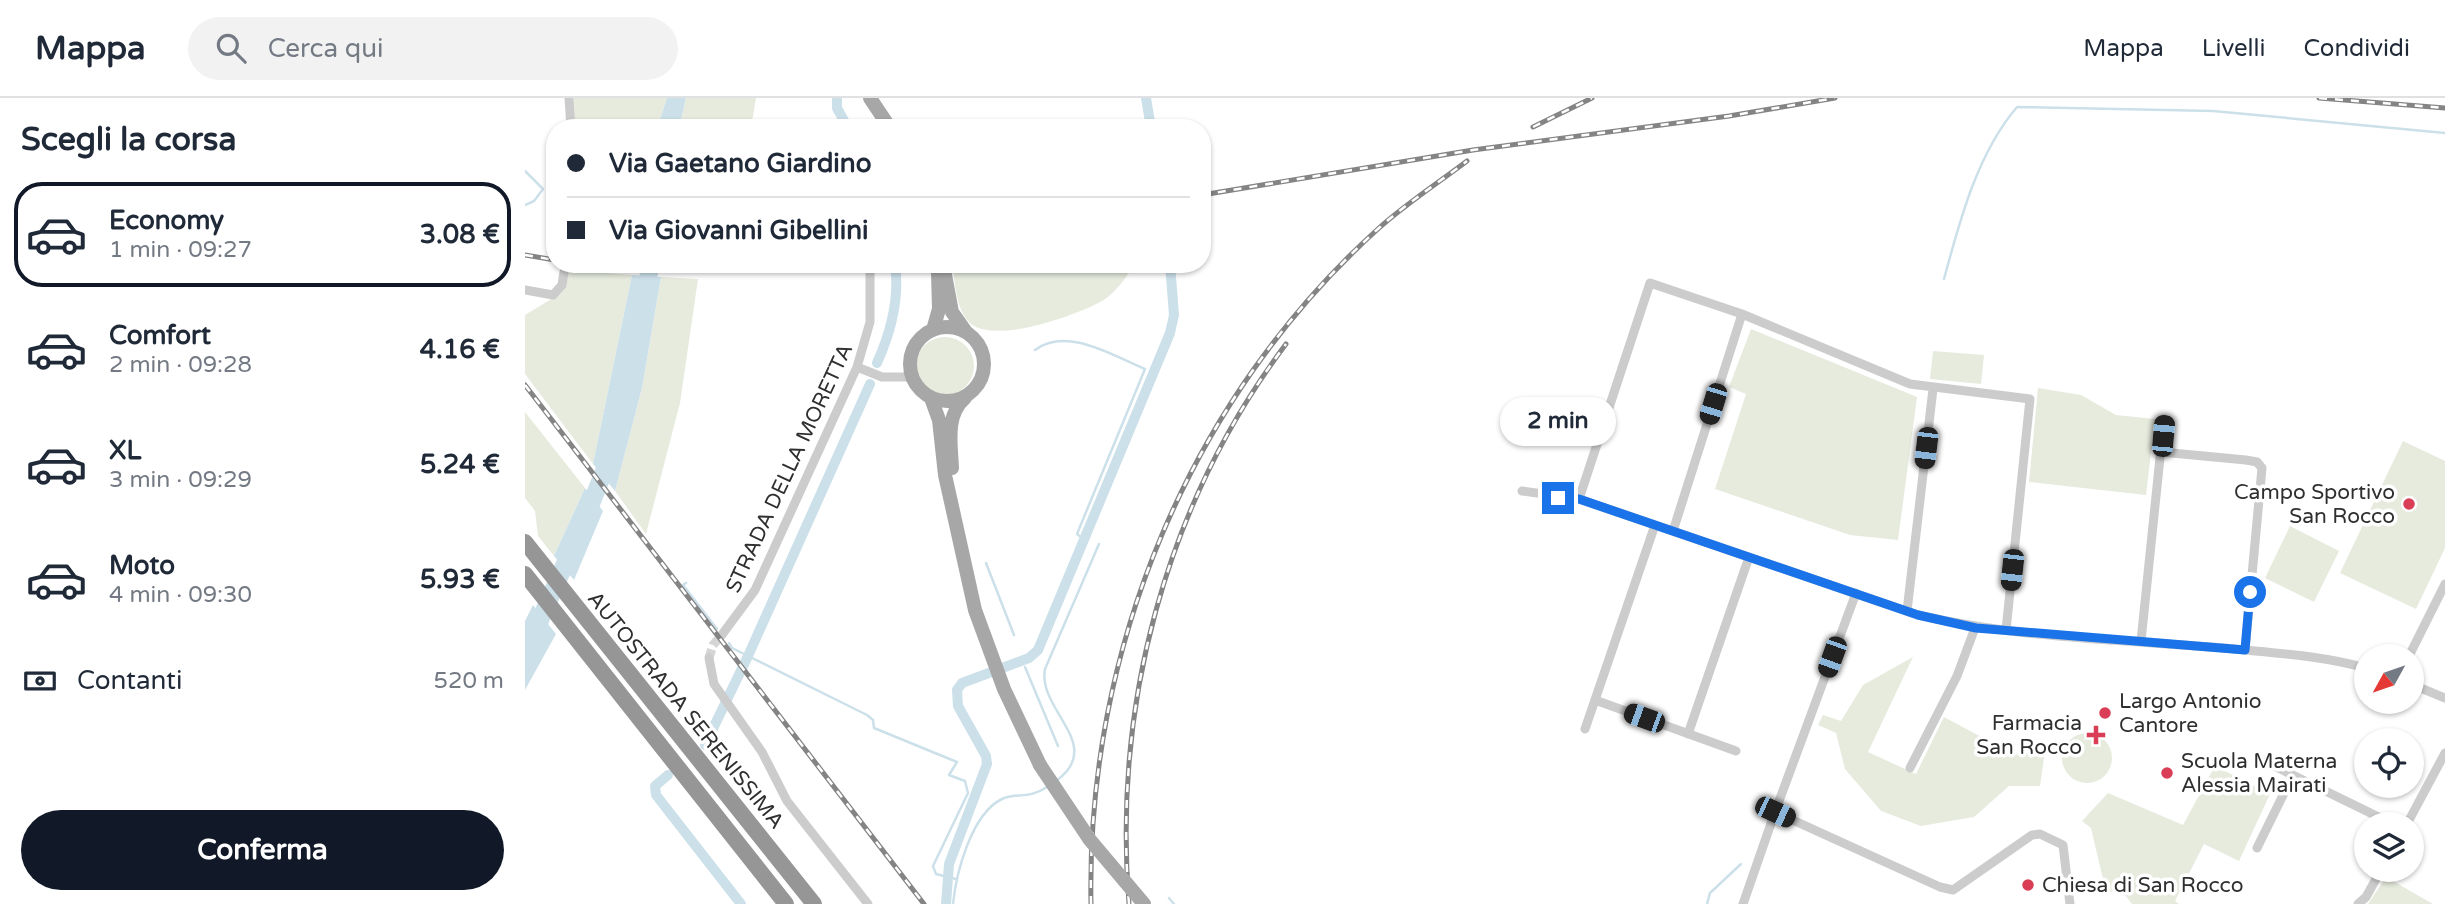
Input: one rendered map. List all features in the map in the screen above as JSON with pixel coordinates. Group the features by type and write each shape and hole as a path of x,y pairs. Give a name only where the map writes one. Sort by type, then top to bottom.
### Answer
{"highway":[{"name":"AUTOSTRADA SERENISSIMA","path":"525,542 814,904"},
{"name":"AUTOSTRADA SERENISSIMA","path":"525,574 786,904"}],"main road":[{"path":"870,98 884,119"},
{"path":"933,330 939,309 937,273"},
{"path":"945,273 952,312 957,323 982,353 984,365 976,388 955,408 952,420 952,500"},
{"path":"967,333 945,327 933,330 923,335 911,354 912,377 916,386 931,398 937,411 943,462 968,580 996,670 1040,765 1090,840 1144,904"},
{"path":"931,398 955,401 966,396"}],"street":[{"path":"569,98 570,119"},
{"path":"525,290 553,295 562,285 565,273"},
{"name":"STRADA DELLA MORETTA","path":"721,636 755,590 857,367 870,322 870,273"},
{"path":"1579,499 1650,283 1742,314 1914,385 2029,400 2006,630"},
{"path":"1673,531 1742,314"},
{"path":"857,367 882,377 912,377"},
{"path":"1907,611 1933,388"},
{"path":"2141,641 2164,419"},
{"path":"2161,452 2246,460 2257,462 2262,468 2245,650"},
{"path":"1522,491 1579,499 1907,611 1976,628 2245,650 2354,665"},
{"path":"1585,729 1654,525"},
{"path":"1688,734 1749,556"},
{"path":"2415,644 2445,584"},
{"path":"1743,904 1856,593"},
{"path":"1910,768 1958,676 1976,628"},
{"path":"709,658 709,673 720,696 762,752 797,815 868,904"},
{"path":"2424,689 2445,698"},
{"path":"1595,700 1736,751"},
{"path":"2413,812 2445,753"},
{"path":"2258,758 2369,812"},
{"path":"2257,848 2293,775"},
{"path":"1775,812 1940,887 1953,890 2032,835 2040,834 2063,845 2070,904"},
{"path":"2359,904 2374,882"}],"shaded area":[{"path":"574,98 667,98 660,119 575,119"},
{"path":"686,98 756,98 752,119 681,119"},
{"path":"568,273 632,275 593,464 525,374 525,315 561,293"},
{"path":"954,273 1128,273 1116,290 1090,307 1034,326 1013,330 979,328 968,321 957,294"},
{"path":"661,277 698,279 680,403 646,534 615,491 642,388"},
{"path":"1751,329 1917,397 1898,540 1850,535 1715,489 1746,394 1729,387"},
{"path":"945,337 966,345 974,366 966,387 945,395 924,387 916,366 924,345"},
{"path":"1933,351 1984,355 1981,384 1930,379"},
{"path":"2038,388 2081,395 2116,415 2155,419 2146,495 2029,482"},
{"path":"525,412 585,488 554,556 538,536 535,511 525,498"},
{"name":"Campo Sportivo San Rocco","path":"2403,441 2445,461 2445,548 2416,609 2340,573"},
{"path":"2290,526 2339,551 2314,602 2265,578"},
{"path":"1913,657 1868,752 1916,774 1944,717 2015,755 2045,751 2040,786 2009,786 1974,817 1921,826 1881,811 1845,769 1836,733 1818,725 1823,715 1841,721 1863,685"},
{"path":"2087,733 2105,740 2112,758 2105,776 2087,783 2069,776 2062,758 2069,740"},
{"path":"2215,766 2270,794 2239,861 2204,844 2175,901 2179,904 2132,904 2122,891 2106,892 2091,828 2082,821 2108,793 2183,825"},
{"path":"2383,882 2395,882 2433,904 2368,904"}],"water":[{"path":"667,98 686,98 681,119 660,119"},
{"path":"632,275 661,277 642,388 615,491 593,464"},
{"path":"585,488 603,511 574,580 554,556"},
{"path":"533,605 556,634 525,690 525,621"}],"waterway":[{"path":"837,98 837,108 843,119"},
{"path":"1146,98 1150,119"},
{"path":"1944,279 1971,188 1991,145 2017,107 2213,111 2445,133"},
{"path":"525,171 543,189 534,201 525,205"},
{"path":"646,297 649,273"},
{"path":"877,363 893,315 896,273"},
{"path":"946,904 949,864 987,764 986,756 958,706 957,690 962,683 1029,658 1038,650 1170,333 1174,315 1171,273"},
{"path":"1035,350 1048,343 1075,342 1105,351 1145,369 1077,534 1081,537"},
{"path":"705,745 748,656 870,384"},
{"path":"585,519 611,454"},
{"path":"1056,781 1070,768 1074,754 1066,727 1050,699 1045,684 1045,669 1099,544"},
{"path":"525,654 572,548"},
{"path":"986,563 1014,635"},
{"path":"686,583 683,585 717,629"},
{"path":"729,643 732,648 867,715 873,720 874,728 957,762 949,775 965,781 968,793 933,866 936,874 956,879"},
{"path":"1025,667 1058,746"},
{"path":"668,775 655,786 656,795 741,904"},
{"path":"953,904 967,846 982,818 1002,799 1028,795 1047,787"},
{"path":"1707,904 1710,893 1741,864"},
{"path":"1169,898 1174,904"}],"tunnel":[{"path":"709,658 713,645 721,636"}],"railway":[{"path":"1533,127 1592,98"},
{"path":"1211,194 1473,150 1729,116 1835,98"},
{"path":"2319,98 2445,108"},
{"path":"1091,904 1094,809 1107,715 1130,624 1162,535 1203,450 1253,370 1312,296 1379,228 1467,161"},
{"path":"525,255 546,258"},
{"path":"1129,904 1126,829 1130,755 1140,682 1156,610 1179,539 1208,471 1244,406 1286,344"},
{"path":"525,385 924,904"}],"place":[{"name":"Campo Sportivo San Rocco","path":"2409,504"},
{"name":"Largo Antonio Cantore","path":"2105,713"},
{"name":"Farmacia San Rocco","path":"2096,735"},
{"name":"Scuola Materna Alessia Mairati","path":"2167,773"},
{"name":"Chiesa di San Rocco","path":"2028,885"}],"route":[{"path":"1558,498 1579,499 1918,615 1976,628 2245,650 2250,592"}]}
